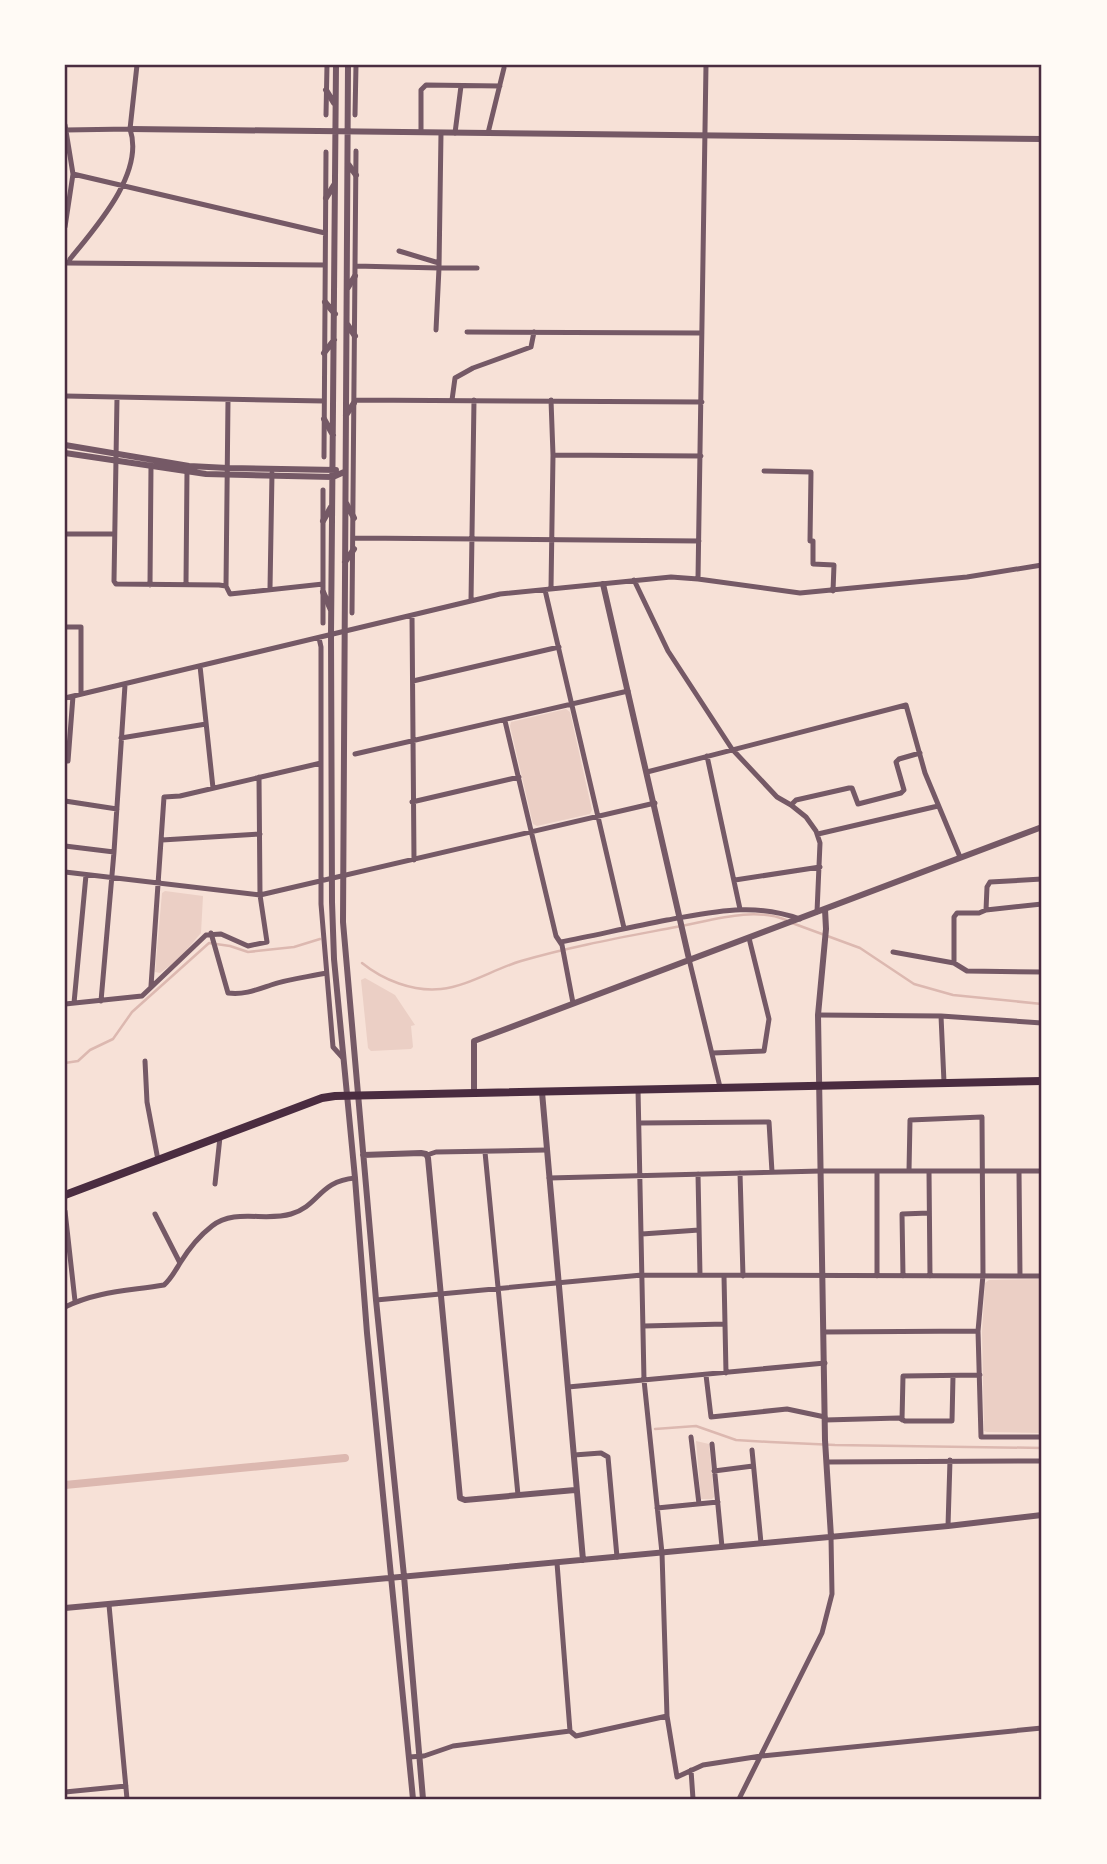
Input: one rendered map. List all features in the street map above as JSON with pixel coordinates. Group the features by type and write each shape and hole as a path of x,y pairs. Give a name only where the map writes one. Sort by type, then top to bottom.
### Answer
{"main road":[{"path":"65,1195 322,1098 347,1095 1042,1081"}],"street":[{"path":"67,263 124,185 129,166 137,65"},
{"path":"326,115 327,65"},
{"path":"336,65 331,634 334,959 413,1799"},
{"path":"348,65 343,876 346,975 423,1799"},
{"path":"698,579 706,65"},
{"path":"348,81 356,68"},
{"path":"355,115 356,68"},
{"path":"488,133 504,68"},
{"path":"421,132 421,90 426,85 500,86"},
{"path":"455,133 461,86"},
{"path":"326,90 335,104"},
{"path":"65,227 73,174 65,128 1042,139"},
{"path":"436,330 441,132"},
{"path":"352,613 356,150"},
{"path":"324,457 326,152"},
{"path":"348,164 356,175"},
{"path":"73,174 325,233"},
{"path":"326,198 336,183"},
{"path":"399,251 439,265"},
{"path":"67,263 325,265"},
{"path":"355,266 439,265 477,268"},
{"path":"346,292 355,276"},
{"path":"325,302 335,314"},
{"path":"346,322 355,336"},
{"path":"467,332 701,333"},
{"path":"452,400 455,378 473,368 531,346 534,332"},
{"path":"324,352 334,340"},
{"path":"65,396 324,401"},
{"path":"117,398 114,534 116,584 226,586"},
{"path":"228,400 226,586 230,594 323,584"},
{"path":"471,601 474,400"},
{"path":"551,400 552,540 548,589 624,928"},
{"path":"355,401 702,402"},
{"path":"346,415 355,401"},
{"path":"324,419 334,437"},
{"path":"65,445 151,466 187,471 344,472"},
{"path":"65,453 227,472"},
{"path":"553,455 701,456"},
{"path":"150,585 151,466"},
{"path":"186,584 187,471"},
{"path":"764,471 811,472 810,541 813,541 813,564 834,565 833,591"},
{"path":"270,589 272,472"},
{"path":"323,490 323,623"},
{"path":"345,501 354,518"},
{"path":"323,521 333,504"},
{"path":"65,534 114,534"},
{"path":"354,538 699,541"},
{"path":"344,562 354,549"},
{"path":"65,698 500,594 671,577 800,593 967,577 1042,565"},
{"path":"634,580 668,651 732,749 777,797 806,817 818,834 820,867 817,912"},
{"path":"603,584 720,1087"},
{"path":"323,592 332,612"},
{"path":"412,615 414,860"},
{"path":"65,627 81,627 81,694"},
{"path":"319,638 321,881 326,973 333,1047 342,1057"},
{"path":"413,681 559,647"},
{"path":"200,666 212,788"},
{"path":"101,1001 125,685"},
{"path":"355,754 628,691"},
{"path":"65,761 68,761 73,696"},
{"path":"648,772 906,705 925,773 960,858"},
{"path":"505,720 556,936 561,943 573,1003"},
{"path":"121,738 206,724"},
{"path":"791,805 796,800 849,788 852,788 858,804 901,793 904,790 896,762 920,753"},
{"path":"706,756 736,880 740,909"},
{"path":"151,986 164,797 321,763"},
{"path":"65,1004 142,996 198,942 211,933 221,934 248,946 267,942 260,895 259,777"},
{"path":"412,803 519,777"},
{"path":"65,801 117,809"},
{"path":"65,872 260,895 655,803"},
{"path":"818,834 938,806"},
{"path":"474,1092 474,1041 1042,827"},
{"path":"162,840 260,834"},
{"path":"65,846 114,852"},
{"path":"736,880 820,867"},
{"path":"74,1003 86,875"},
{"path":"986,910 986,887 990,882 1042,879"},
{"path":"954,963 954,917 957,913 979,913 1042,904"},
{"path":"561,943 624,928 740,909 777,911 800,919"},
{"path":"739,1799 822,1633 831,1594 831,1536 825,1440 818,1015 827,929 825,909"},
{"path":"211,933 228,993 238,995 326,973"},
{"path":"713,1053 764,1051 769,1019 749,938"},
{"path":"893,952 954,963 967,971 1042,972"},
{"path":"818,1015 941,1016 1042,1023"},
{"path":"941,1016 944,1082"},
{"path":"145,1061 147,1102 158,1160"},
{"path":"638,1089 644,1380 662,1553 667,1716 677,1777 703,1765 761,1756 1042,1728"},
{"path":"542,1092 583,1560"},
{"path":"909,1171 910,1121 982,1118 983,1275 978,1331 981,1437 1042,1437"},
{"path":"640,1124 769,1122 772,1172"},
{"path":"215,1184 220,1137"},
{"path":"363,1155 546,1150"},
{"path":"485,1152 518,1495"},
{"path":"427,1155 460,1498 465,1500 575,1490"},
{"path":"549,1178 821,1171 1042,1171"},
{"path":"929,1171 930,1276"},
{"path":"1019,1171 1020,1276"},
{"path":"877,1172 877,1276"},
{"path":"740,1173 743,1276"},
{"path":"698,1174 700,1275"},
{"path":"65,1307 101,1293 164,1285 200,1238 217,1223 246,1216 295,1213 334,1182 355,1178"},
{"path":"65,1211 75,1301"},
{"path":"903,1276 902,1214 929,1213"},
{"path":"155,1214 180,1263"},
{"path":"642,1234 699,1230"},
{"path":"376,1300 642,1275 1042,1276"},
{"path":"724,1276 726,1373"},
{"path":"644,1326 724,1325"},
{"path":"824,1332 978,1331"},
{"path":"568,1387 825,1363"},
{"path":"706,1375 711,1417 787,1409 825,1418 953,1421 953,1376"},
{"path":"902,1420 903,1376 980,1375"},
{"path":"691,1437 699,1504"},
{"path":"712,1444 722,1547"},
{"path":"752,1450 761,1543"},
{"path":"574,1455 601,1453 608,1457 617,1557"},
{"path":"826,1458 1042,1461"},
{"path":"948,1527 950,1460"},
{"path":"714,1471 754,1466"},
{"path":"657,1508 718,1502"},
{"path":"65,1608 948,1527 1042,1515"},
{"path":"557,1563 570,1731 576,1736 667,1716"},
{"path":"109,1605 127,1799"},
{"path":"410,1757 453,1746 570,1731"},
{"path":"691,1770 692,1799"},
{"path":"65,1792 126,1786"}],"shaded area":[{"path":"566,709 570,712 592,810 590,814 537,826 533,824 510,726 511,722"},
{"path":"165,891 203,896 201,933 179,959 160,973 155,972 162,893"},
{"path":"365,978 395,995 415,1025 411,1026 411,1049 371,1051 368,1048 361,980"},
{"path":"1042,1279 1042,1433 984,1431 982,1332 985,1283 989,1280"},
{"path":"696,1441 709,1444 714,1497 712,1499 701,1499"}],"waterway":[{"path":"362,963 399,984 420,989 441,989 521,961 618,938 746,914 786,920"},
{"path":"792,923 860,948 914,984 953,995 1042,1004"},
{"path":"65,1063 78,1061 90,1050 113,1039 132,1012 209,943 248,952 294,947 320,939"},
{"path":"655,1429 696,1426 736,1440 770,1442 1042,1448"},
{"path":"65,1485 345,1458"}]}
